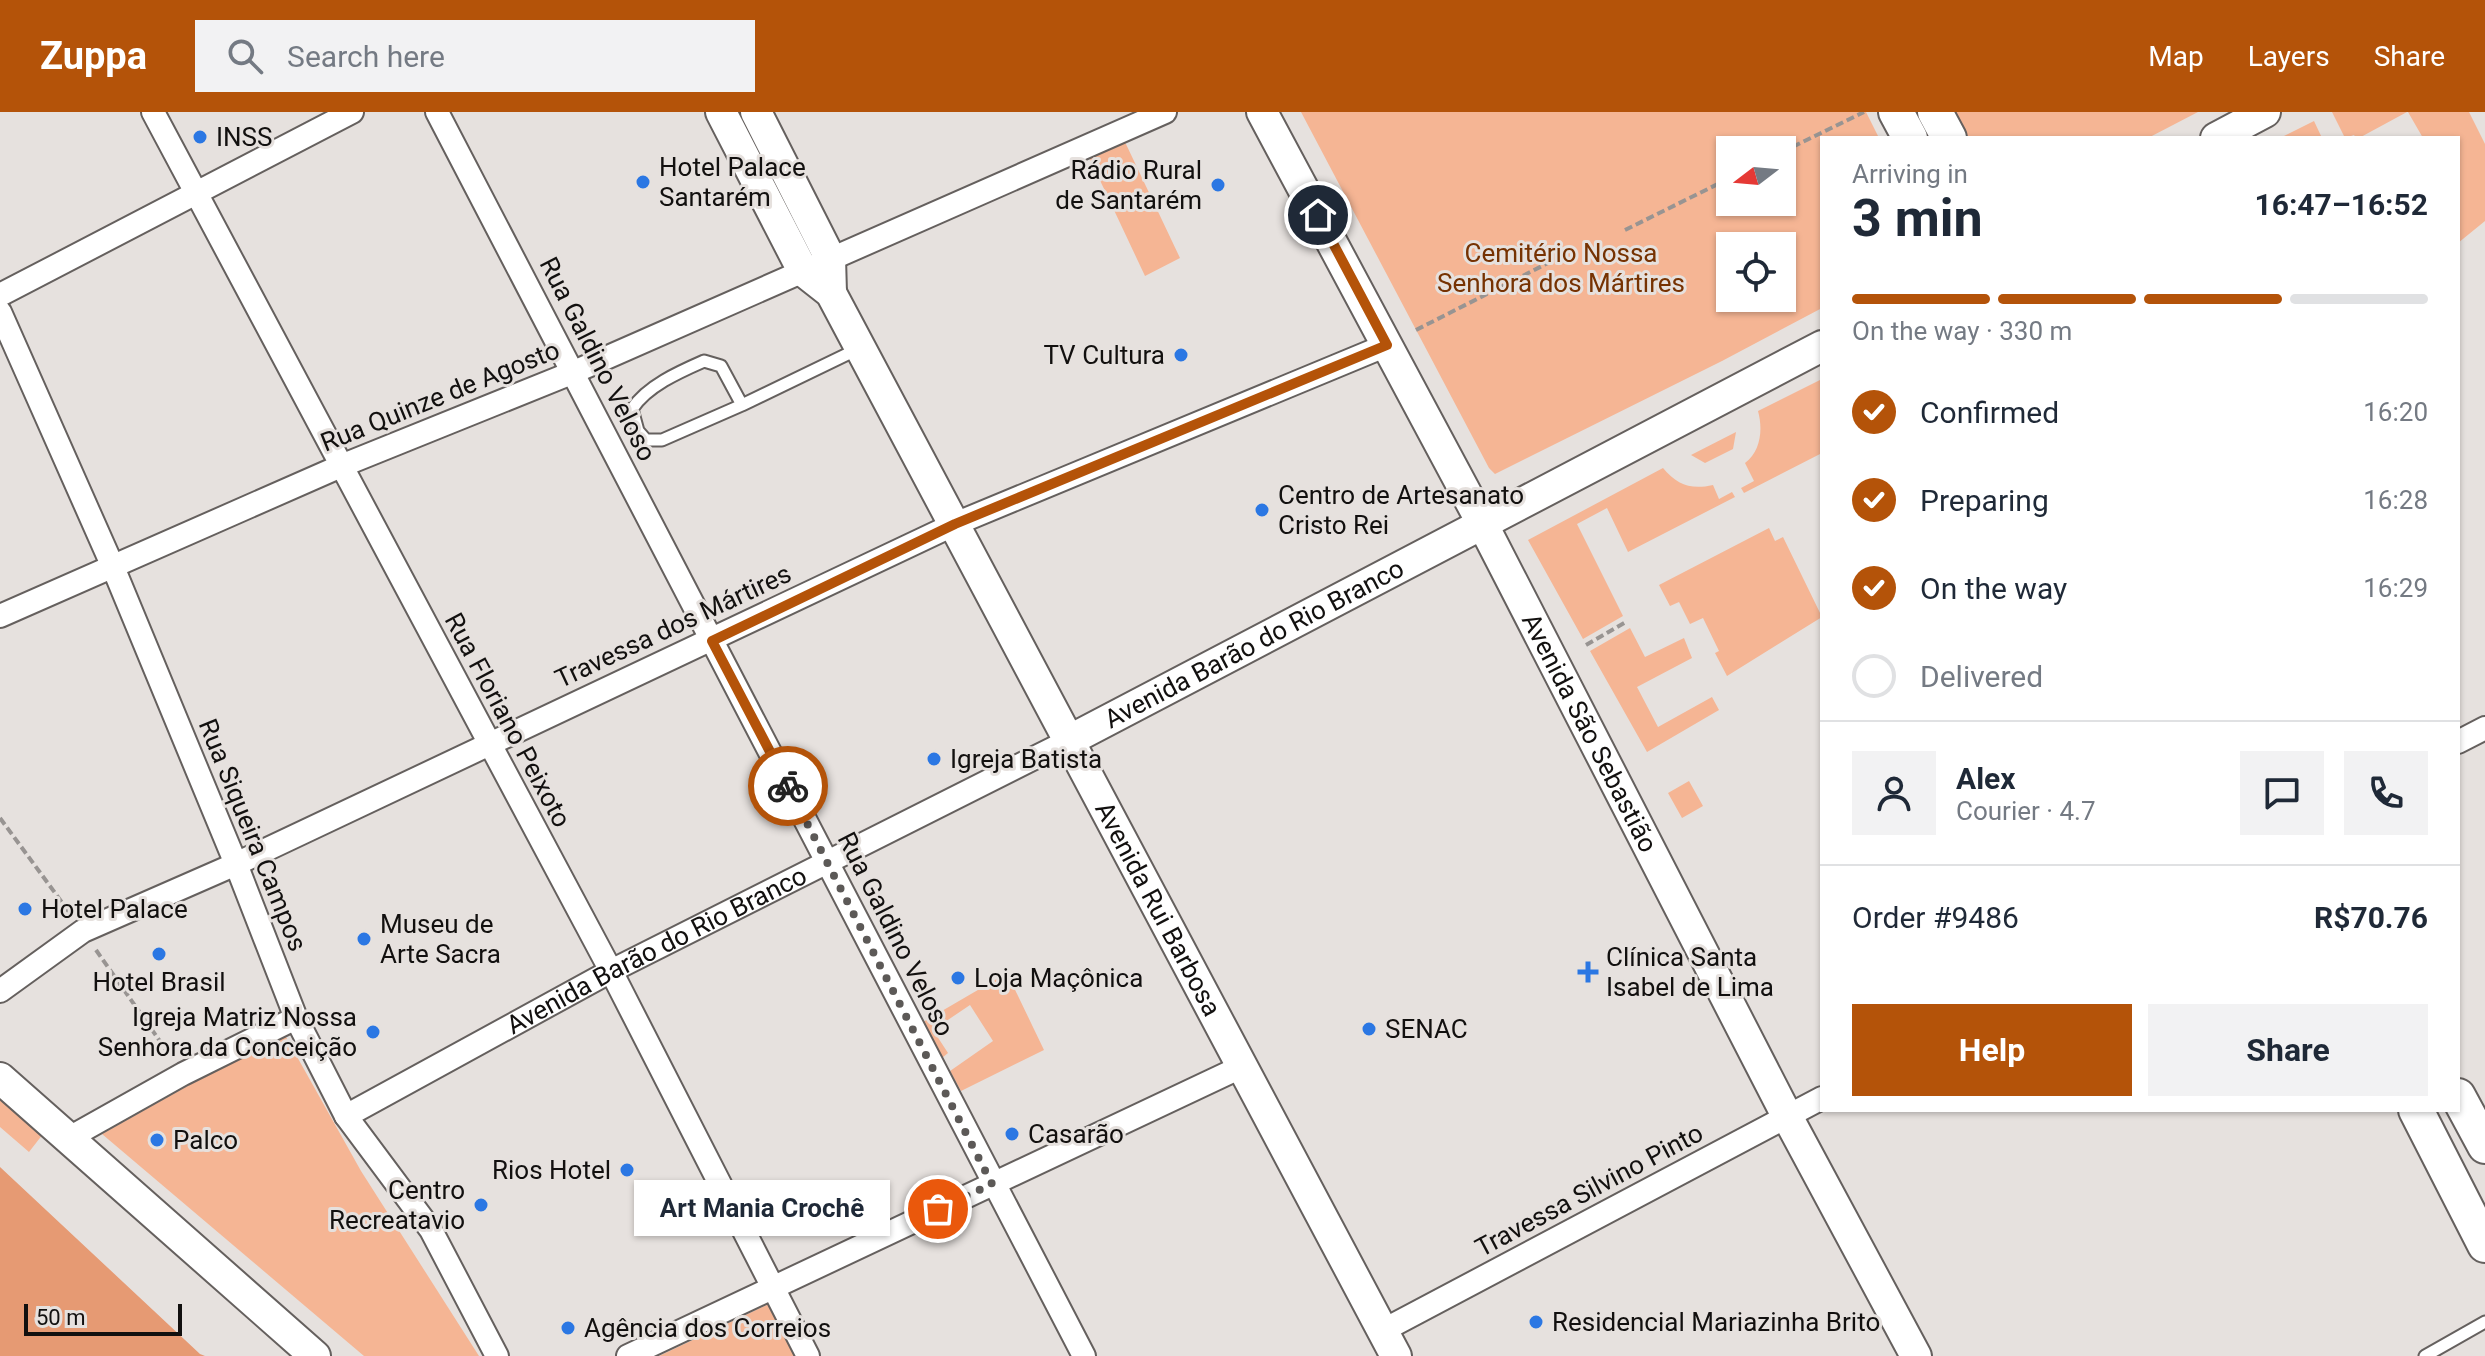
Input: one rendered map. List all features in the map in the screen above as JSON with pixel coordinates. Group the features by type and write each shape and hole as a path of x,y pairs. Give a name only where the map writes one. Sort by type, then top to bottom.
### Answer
{"main road":[{"name":"Avenida Rui Barbosa","path":"721,112 803,271 831,293 1389,1343"},
{"name":"Avenida Rui Barbosa","path":"756,112 830,258 831,293"},
{"name":"Avenida São Sebastião","path":"1262,112 1482,523 1788,1118 1916,1356"},
{"path":"1896,112 1909,136"},
{"path":"1935,112 1948,136"},
{"path":"2220,136 2265,112"},
{"name":"Avenida Barão do Rio Branco","path":"1068,741 1820,347"},
{"path":"0,1078 315,1356"},
{"path":"2460,1100 2485,1146"},
{"path":"2417,1112 2485,1245"}],"street":[{"name":"Rua Floriano Peixoto","path":"153,112 611,971 808,1356"},
{"path":"0,295 352,112"},
{"name":"Rua Galdino Veloso","path":"437,112 1084,1356"},
{"name":"Rua Quinze de Agosto","path":"0,616 341,466 574,372 1165,112"},
{"name":"Rua Siqueira Campos","path":"0,312 113,567 296,1018 346,1116 431,1230 497,1356"},
{"name":"Travessa dos Mártires","path":"0,991 83,931 236,864 955,524 1387,345"},
{"path":"2460,741 2485,728"},
{"name":"Avenida Barão do Rio Branco","path":"346,1116 611,971 1068,741"},
{"path":"69,1138 183,1074 296,1018"},
{"path":"628,1356 1241,1067"},
{"name":"Travessa Silvino Pinto","path":"1389,1343 1820,1099"}],"lane":[{"path":"742,405 721,366 704,361 683,370 639,398 632,409 638,431 646,440 654,441 742,405 860,347"},
{"path":"2425,1356 2485,1322"}],"path":[{"path":"1796,145 1864,112"},
{"path":"1625,230 1716,185"},
{"path":"1416,330 1550,262"},
{"path":"1586,645 1626,622"}],"green space":[{"name":"Cemitério Nossa Senhora dos Mártires","path":"1301,112 1866,112 1878,136 1820,136 1820,309 1495,474 1489,468"},
{"path":"1955,112 2198,112 2152,136 1968,136"},
{"path":"2332,112 2407,112 2363,136 2344,136"},
{"path":"2408,112 2469,112 2485,144 2485,221 2460,241 2460,136 2422,136"},
{"path":"2314,121 2321,136 2284,136"},
{"path":"1125,142 1180,258 1145,276 1089,157"},
{"path":"1820,380 1820,454 1744,493 1741,488 1754,481 1745,463 1759,439 1758,411"},
{"path":"1736,432 1733,449 1705,463 1691,455"},
{"path":"1663,468 1685,485 1713,485 1719,499 1732,492 1735,497 1628,552 1607,508 1577,524 1623,616 1583,639 1528,540"},
{"path":"1769,528 1775,541 1783,537 1820,618 1727,676 1703,618 1690,624 1679,602 1670,606 1659,585"},
{"path":"1630,628 1645,657 1684,638 1692,658 1637,687 1658,727 1712,697 1719,710 1647,752 1590,651"},
{"path":"1689,781 1703,806 1682,818 1668,793"},
{"path":"1007,973 1044,1050 961,1091 950,1071 993,1041 970,1005 933,1030 948,1053 942,1058 923,1022"},
{"path":"276,1036 286,1037 361,1171 479,1356 364,1356 102,1134"},
{"path":"0,1094 43,1134 29,1152 0,1127"},
{"path":"771,1303 798,1356 659,1356"}],"shaded area":[{"path":"0,1167 200,1354 205,1356 0,1356"}],"way so far":[{"path":"788,786 992,1184 938,1209"}],"place":[{"name":"INSS","path":"200,137"},
{"name":"Hotel Palace Santarém","path":"643,182"},
{"name":"Rádio Rural de Santarém","path":"1218,185"},
{"name":"TV Cultura","path":"1181,355"},
{"name":"Centro de Artesanato Cristo Rei","path":"1262,510"},
{"name":"Igreja Batista","path":"934,759"},
{"name":"Hotel Palace","path":"25,909"},
{"name":"Museu de Arte Sacra","path":"364,939"},
{"name":"Hotel Brasil","path":"159,954"},
{"name":"Clínica Santa Isabel de Lima","path":"1588,972"},
{"name":"Loja Maçônica","path":"958,978"},
{"name":"SENAC","path":"1369,1029"},
{"name":"Igreja Matriz Nossa Senhora da Conceição","path":"373,1032"},
{"name":"Casarão","path":"1012,1134"},
{"name":"Palco","path":"157,1140"},
{"name":"Rios Hotel","path":"627,1170"},
{"name":"Centro Recreatavio","path":"481,1205"},
{"name":"Art Mania Crochê","path":"938,1209"},
{"name":"Residencial Mariazinha Brito","path":"1536,1322"},
{"name":"Agência dos Correios","path":"568,1328"}],"route":[{"path":"788,786 712,641 955,524 1387,345 1318,215"}]}
